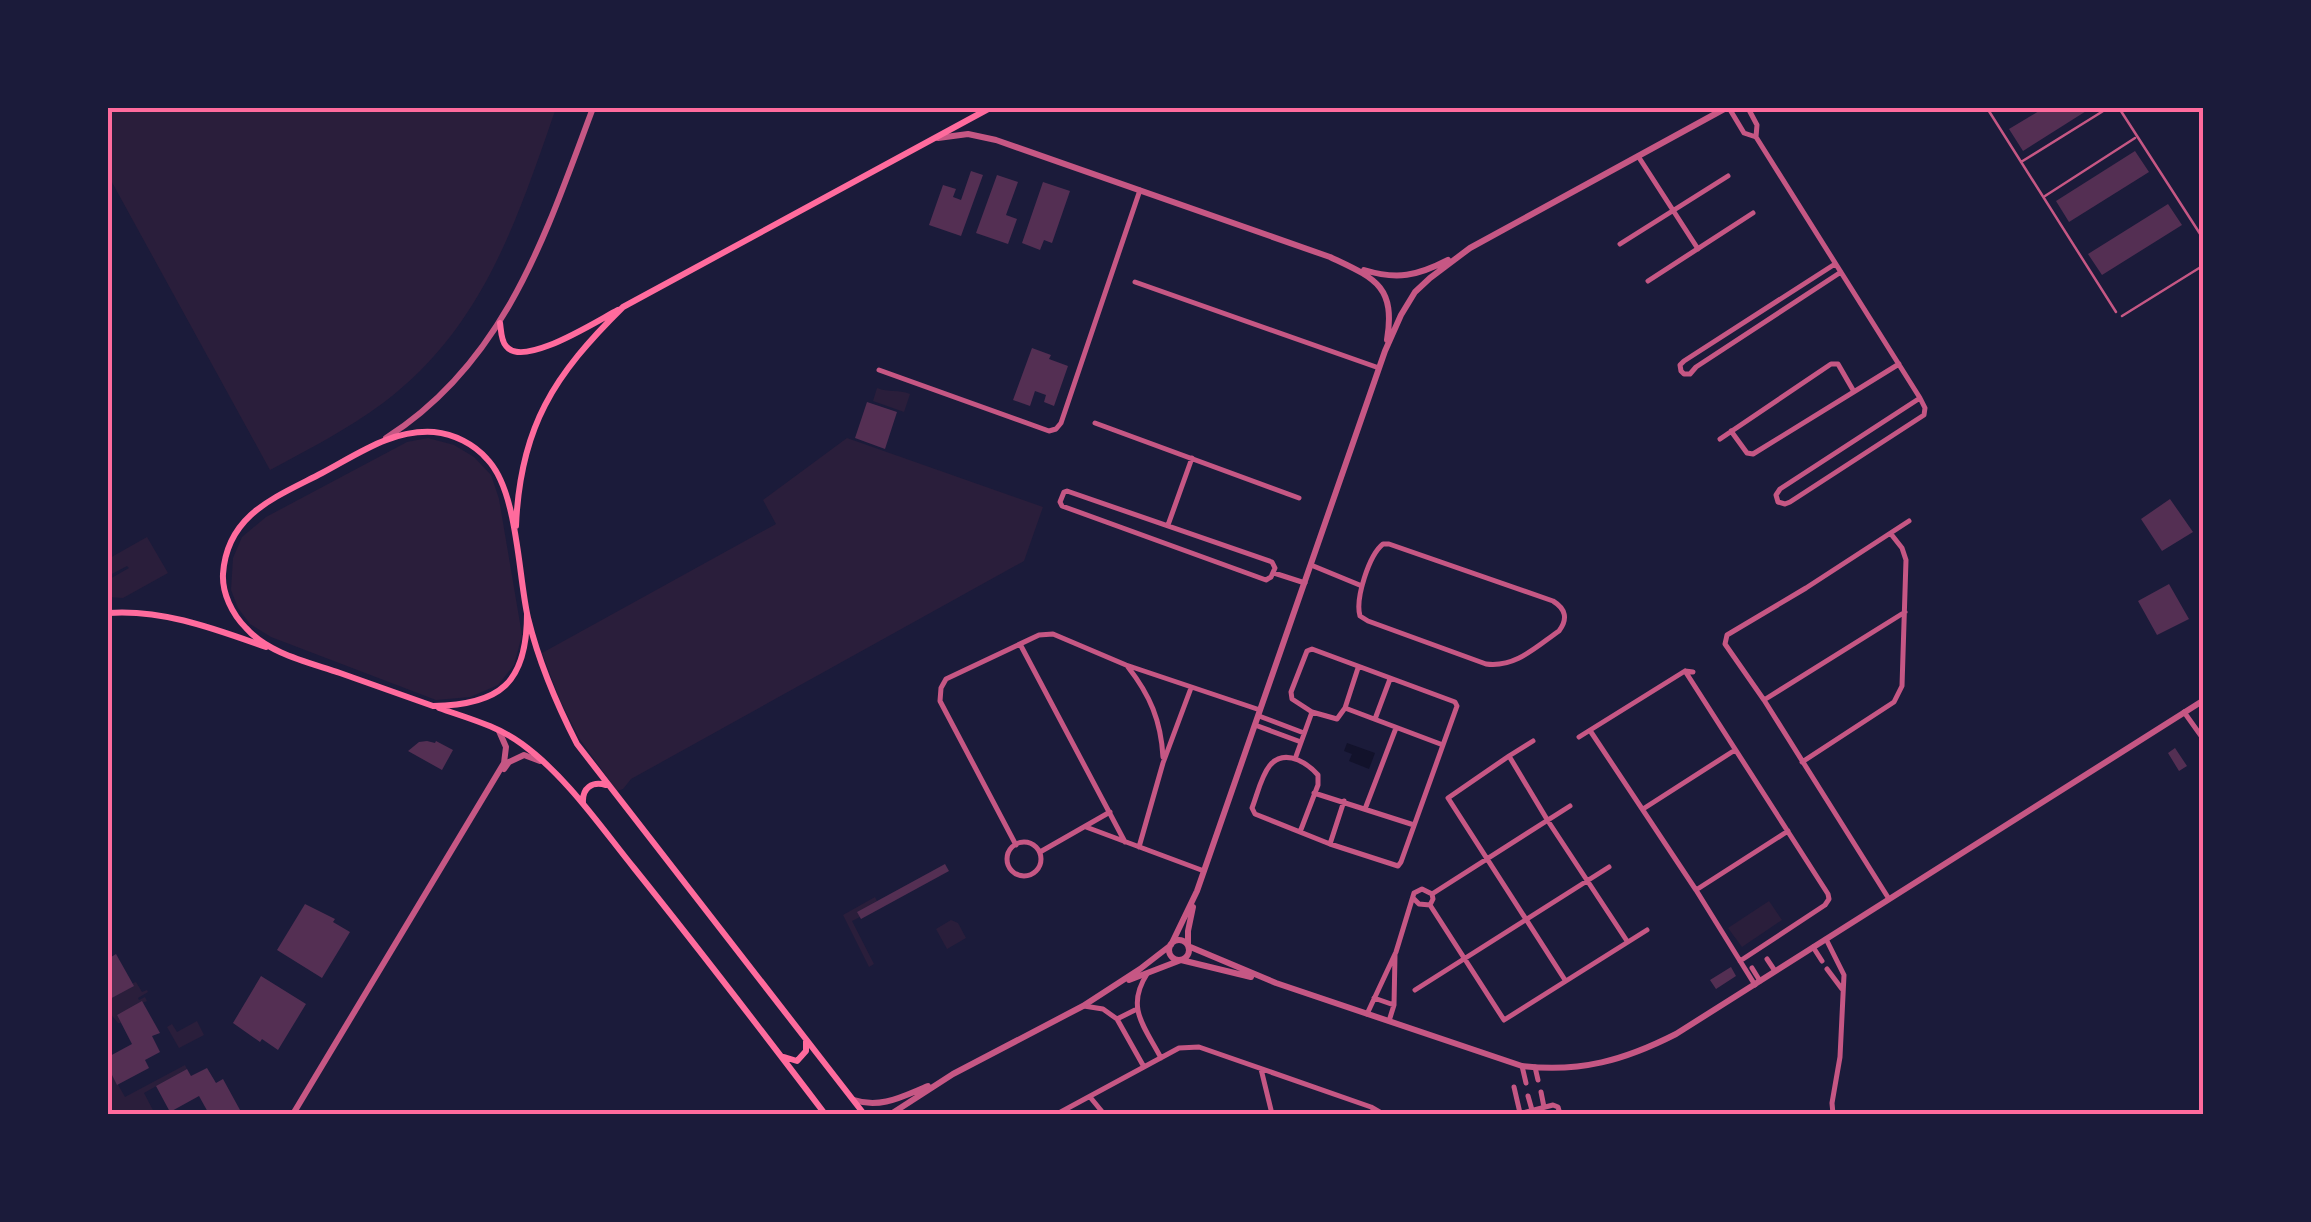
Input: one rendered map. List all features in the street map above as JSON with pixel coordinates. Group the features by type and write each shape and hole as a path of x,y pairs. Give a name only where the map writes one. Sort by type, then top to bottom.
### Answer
{"main road":[{"path":"500,322 504,344 510,350 520,353 545,348 990,108"},
{"path":"515,532 523,458 545,405 587,342 623,307"},
{"path":"277,651 247,630 232,610 222,584 224,555 232,535 248,516 266,502 385,439 434,432 474,447 501,479 541,664 577,744 864,1114"},
{"path":"108,613 170,617 215,629 498,730 522,744 583,806 694,941 825,1114"},
{"path":"433,706 484,700 506,685 524,659 528,614"},
{"path":"583,806 588,786 607,786"},
{"path":"779,1053 789,1060 801,1058 806,1051 806,1038"}],"street":[{"path":"385,439 409,424 448,389 500,322 546,232 593,108"},
{"path":"927,142 956,134 980,136 1386,276 1406,276 1442,263 1728,108 1744,133 1756,137 1920,398 1925,408 1924,415 1790,502 1778,502 1776,495 1780,489 1920,398"},
{"path":"1748,108 1758,128 1756,137"},
{"path":"1638,156 1698,249"},
{"path":"1620,244 1728,176"},
{"path":"879,370 1050,431 1056,429 1140,190"},
{"path":"1648,281 1753,213"},
{"path":"1112,988 1182,960 1188,954 1188,930 1197,891 1379,368 1401,314 1416,292 1470,248"},
{"path":"1330,257 1366,275 1384,292 1390,306 1386,351"},
{"path":"1836,264 1682,363 1680,371 1690,374 1840,272"},
{"path":"1135,282 1379,368"},
{"path":"1720,439 1835,363 1854,392"},
{"path":"1732,431 1747,453 1753,454 1898,364"},
{"path":"1095,423 1299,498"},
{"path":"1168,525 1192,458"},
{"path":"1067,491 1272,562 1273,573 1266,580 1062,506 1060,502 1067,491"},
{"path":"1889,899 1725,644 1727,635 1909,522"},
{"path":"1802,762 1894,702 1902,686 1906,560 1891,534"},
{"path":"1386,543 1553,602 1563,609 1566,619 1559,632 1514,662 1501,666 1486,664 1363,620 1357,607 1362,586 1376,550 1386,543"},
{"path":"1311,566 1362,586"},
{"path":"1273,573 1305,583"},
{"path":"1764,700 1904,612"},
{"path":"1016,844 940,701 940,688 946,678 1039,636 1053,634 1304,733"},
{"path":"1020,644 1126,842"},
{"path":"1300,832 1318,775 1295,759 1278,757 1271,762 1252,812 1300,832 1330,844 1398,866 1402,862 1457,704 1312,650 1307,651 1292,699 1312,712 1332,719 1340,717 1358,668"},
{"path":"1126,665 1144,688 1158,718 1163,763"},
{"path":"1579,737 1689,671 1829,899 1764,953 1746,963"},
{"path":"1375,720 1390,678"},
{"path":"1139,846 1163,763 1192,687"},
{"path":"891,1114 943,1080 1082,1006 1181,941 1276,983 1522,1066 1599,1065 1642,1052 1758,983 2203,700"},
{"path":"1345,708 1443,745"},
{"path":"1295,759 1312,712"},
{"path":"2184,712 2204,740"},
{"path":"1255,725 1301,742"},
{"path":"1365,809 1396,728"},
{"path":"293,1114 493,781 506,756 498,730"},
{"path":"1591,732 1758,983"},
{"path":"1533,741 1448,798 1565,980"},
{"path":"1643,809 1734,750"},
{"path":"493,781 518,757 530,756 544,763"},
{"path":"1509,756 1627,941"},
{"path":"1314,793 1414,824"},
{"path":"1330,844 1344,802"},
{"path":"1432,894 1570,806"},
{"path":"1040,852 1110,812"},
{"path":"1086,827 1204,871"},
{"path":"1696,890 1788,831"},
{"path":"1028,842 1040,852 1041,864 1034,874 1020,876 1010,870 1009,851 1016,844 1028,842"},
{"path":"1415,990 1609,866"},
{"path":"1367,1014 1396,952 1413,895 1420,889 1432,894"},
{"path":"1197,891 1171,945 1172,957 1276,983"},
{"path":"1430,905 1432,894"},
{"path":"1413,895 1418,904 1430,905"},
{"path":"1409,912 1418,904"},
{"path":"1430,905 1504,1020 1648,930"},
{"path":"1826,939 1844,975 1833,1114"},
{"path":"1814,947 1822,961"},
{"path":"1388,1021 1394,1005 1396,952"},
{"path":"1764,953 1776,971"},
{"path":"1746,963 1758,983"},
{"path":"1827,969 1842,989"},
{"path":"1149,971 1138,991 1136,1010 1160,1058"},
{"path":"1374,998 1394,1005"},
{"path":"1082,1006 1103,1009 1118,1019 1144,1067"},
{"path":"1118,1019 1136,1010"},
{"path":"1057,1114 1180,1048 1198,1047 1383,1114"},
{"path":"1522,1066 1526,1083"},
{"path":"1535,1067 1538,1080"},
{"path":"1261,1069 1272,1114"},
{"path":"850,1099 880,1104 943,1080"},
{"path":"1514,1087 1520,1114 1557,1106 1560,1114"},
{"path":"1541,1092 1544,1107"},
{"path":"1528,1096 1532,1110"},
{"path":"1090,1097 1104,1114"}],"lane":[{"path":"1986,108 2116,312"},
{"path":"2021,162 2108,108"},
{"path":"2118,108 2204,240"},
{"path":"2044,197 2137,137"},
{"path":"2122,316 2204,265"}],"shaded area":[{"path":"108,108 556,108 510,231 471,306 447,341 383,403 270,470 108,175"},
{"path":"877,388 910,394 904,412 873,401"},
{"path":"428,438 454,445 474,457 491,475 499,499 522,635 514,665 498,685 470,697 436,700 271,637 250,624 231,590 233,558 242,537 266,517 407,442"},
{"path":"847,438 1043,507 1024,561 631,779 617,791 579,738 542,653 776,524 763,500"},
{"path":"147,537 168,573 123,598 108,597 108,580 129,568 108,576 108,559"},
{"path":"1347,743 1375,753 1369,769 1349,761 1352,754 1344,751"},
{"path":"875,897 877,901 858,912 860,917 852,921 874,964 869,967 843,915"},
{"path":"1769,901 1782,920 1742,947 1728,928"},
{"path":"951,920 958,923 966,938 947,949 936,929"},
{"path":"136,982 142,992 148,992 139,1000 145,997 147,1001 117,1015 118,1023 108,1011 108,999"},
{"path":"197,1021 204,1035 179,1048 167,1027 172,1024 177,1032"},
{"path":"185,1065 187,1069 144,1093 155,1114 108,1114 108,1067 125,1097"}],"building":[{"path":"2044,108 2091,108 2023,151 2009,129"},
{"path":"2135,151 2149,172 2069,222 2056,201"},
{"path":"971,171 983,175 961,236 929,225 943,185 956,189 953,197 961,200"},
{"path":"997,175 1018,182 1006,215 1017,219 1008,244 976,233"},
{"path":"1043,182 1070,191 1052,243 1044,240 1040,250 1022,243"},
{"path":"2168,204 2182,225 2102,275 2088,254"},
{"path":"1032,348 1068,366 1054,406 1044,402 1046,395 1035,391 1030,406 1013,400"},
{"path":"867,402 897,412 885,449 855,438"},
{"path":"2170,499 2193,532 2162,551 2141,519"},
{"path":"2169,584 2189,619 2157,635 2138,601"},
{"path":"427,741 453,750 442,770 408,751"},
{"path":"2175,748 2187,766 2179,771 2168,753"},
{"path":"945,864 949,871 861,919 857,912"},
{"path":"305,904 335,919 333,922 350,932 322,978 277,950"},
{"path":"116,954 134,986 108,1000 108,959"},
{"path":"1731,967 1736,976 1716,989 1710,980"},
{"path":"261,976 306,1004 278,1050 233,1023"},
{"path":"142,1001 160,1033 152,1036 160,1052 145,1060 149,1068 117,1085 108,1067 108,1057 132,1044 117,1015"},
{"path":"207,1068 216,1083 223,1079 240,1110 233,1114 209,1114 199,1096 170,1112 156,1086 187,1069 191,1076"}]}
